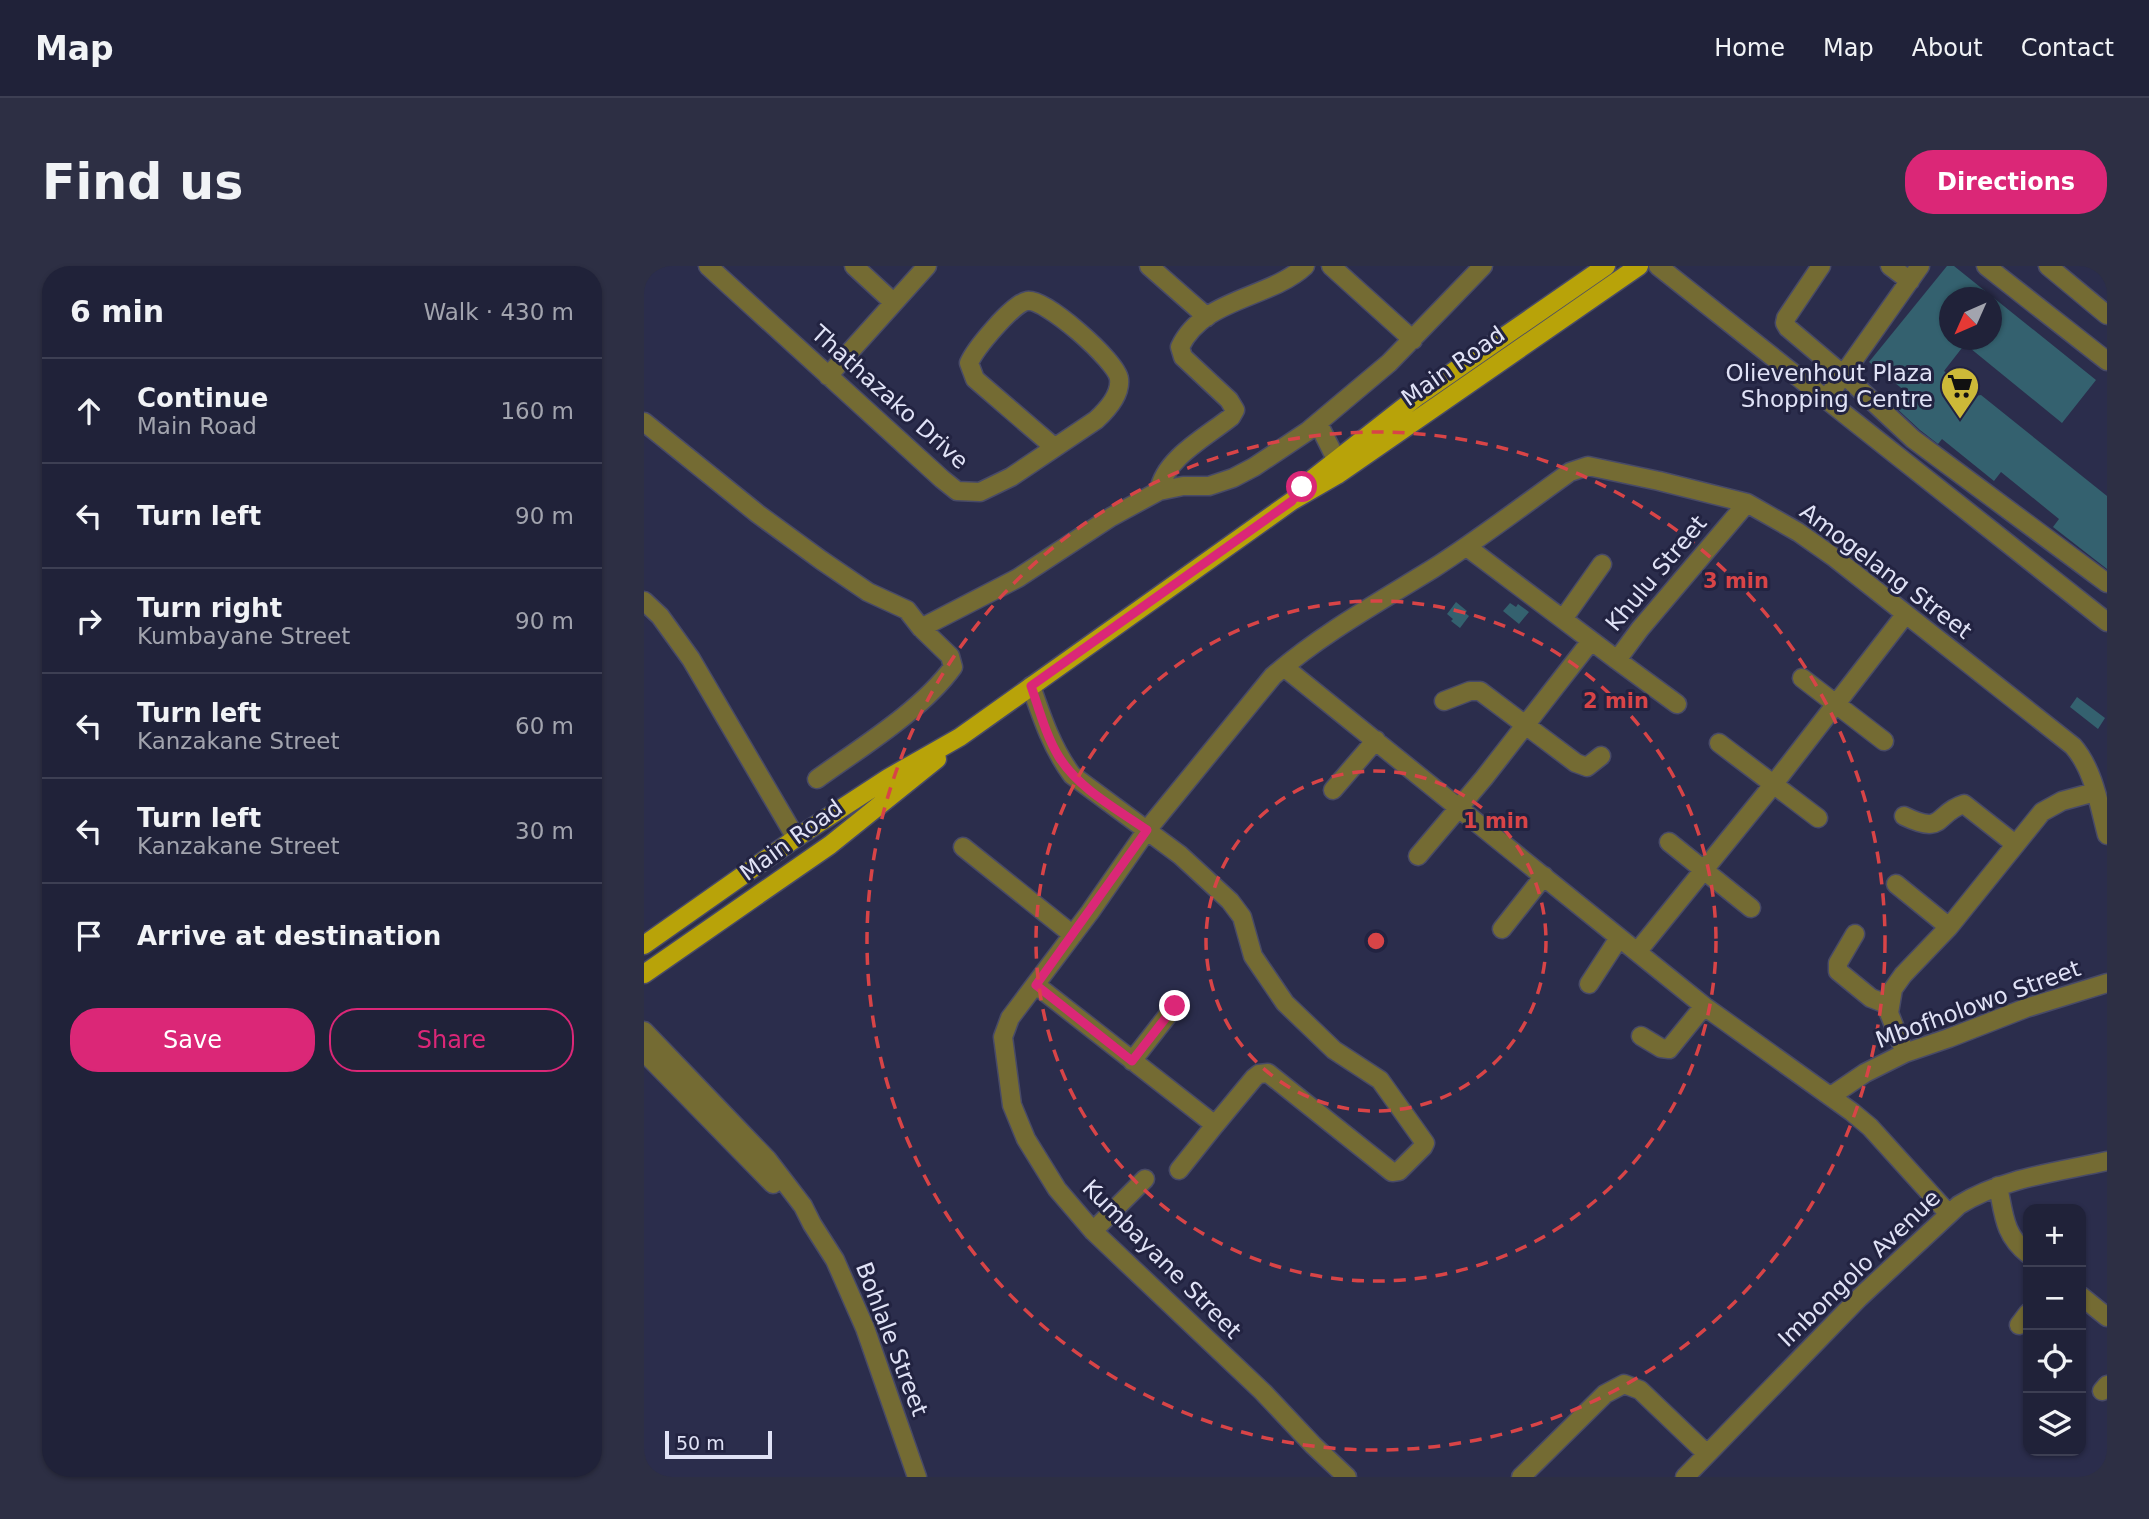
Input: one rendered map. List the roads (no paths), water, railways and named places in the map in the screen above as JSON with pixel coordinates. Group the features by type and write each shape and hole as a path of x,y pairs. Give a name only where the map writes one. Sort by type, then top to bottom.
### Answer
{"main road":[{"name":"Main Road","path":"1292,501 1312,478 1336,459 1484,349 1606,266"},
{"name":"Main Road","path":"644,945 796,838 888,778 960,737 1292,501 1360,460 1639,266"},
{"name":"Main Road","path":"644,974 830,845 930,765 960,737"}],"street":[{"name":"Thathazako Drive","path":"708,266 957,491 980,492 996,486 1096,420 1108,409 1115,397 1120,381 1117,371 1098,348 1039,302 1030,300 1014,309 978,347 969,363 975,379 1054,447"},
{"path":"854,266 893,302"},
{"path":"828,376 927,266"},
{"path":"1149,266 1207,317"},
{"path":"1159,491 1161,478 1170,465 1231,417 1235,410 1229,400 1183,357 1180,347 1184,339 1207,317 1250,294 1279,284 1305,266"},
{"path":"1331,266 1413,340"},
{"path":"921,628 1018,578 1111,517 1159,491 1183,486 1209,486 1254,467 1318,423 1363,386 1413,340 1447,300 1483,266"},
{"path":"1658,266 2107,622"},
{"path":"1821,266 1792,308 1785,323 1788,328 1843,374 1913,439 2107,583"},
{"path":"1826,399 1915,273 1890,266"},
{"path":"1986,266 2107,361"},
{"path":"2048,266 2107,315"},
{"path":"644,422 758,514 821,560 868,593 907,610 950,656 953,667 941,684 881,733 817,779"},
{"path":"1318,423 1336,459"},
{"name":"Amogelang Street","path":"1251,703 1273,676 1326,637 1467,547 1580,467 1588,466 1747,503 1798,532 1835,558 2073,746 2083,757 2107,835"},
{"name":"Khulu Street","path":"1467,547 1617,660 1640,628 1747,503"},
{"path":"1563,619 1602,564"},
{"path":"644,601 660,616 691,659 796,838"},
{"path":"1637,951 1773,785 1905,615"},
{"path":"1418,856 1591,641"},
{"path":"1617,660 1676,704"},
{"path":"1284,667 1704,1006 1870,1127 1948,1213"},
{"path":"1802,678 1884,741"},
{"path":"1031,686 1052,742 1072,775 1181,855 1230,901 1242,917 1253,956 1285,1003 1334,1050 1380,1080 1425,1143 1422,1150 1399,1171 1392,1172 1268,1073 1254,1077 1179,1170"},
{"path":"1444,701 1475,690 1480,691 1583,767 1590,766 1601,756"},
{"name":"Kumbayane Street","path":"1251,703 1147,830 1010,1018 1003,1037 1016,1118 1038,1161 1057,1189 1093,1231 1263,1392 1313,1446 1347,1477"},
{"path":"1334,790 1376,740"},
{"path":"1719,743 1818,818"},
{"path":"1905,1053 1891,1021 1889,1004 1897,982 1949,927 2031,823 2050,806 2095,792"},
{"path":"1904,816 1923,824 1931,824 1964,804 2015,845"},
{"path":"1669,842 1751,908"},
{"path":"962,846 1073,935"},
{"path":"1502,929 1544,876"},
{"path":"1896,884 1949,927"},
{"path":"1855,934 1838,965 1838,971 1876,1001 1889,1004"},
{"path":"1589,984 1619,938"},
{"name":"Mbofholowo Street","path":"1831,1096 1865,1073 1905,1053 2026,1008 2107,983"},
{"path":"1036,985 1215,1125"},
{"path":"1132,1061 1175,1006"},
{"path":"1641,1036 1661,1048 1669,1049 1704,1006"},
{"name":"Bohlale Street","path":"644,1031 718,1105 775,1168 803,1206 835,1260 865,1328 917,1477"},
{"name":"Bohlale Street","path":"644,1052 812,1224"},
{"name":"Imbongolo Avenue","path":"1685,1477 1859,1298 1948,1213 1972,1197 1998,1186 2107,1161"},
{"path":"1093,1231 1145,1179"},
{"path":"1998,1186 2007,1230 2023,1250"},
{"path":"1521,1477 1605,1394 1624,1384 1640,1390 1707,1454"}],"place":[{"name":"Olievenhout Plaza Shopping Centre","path":"1960,420"}]}
